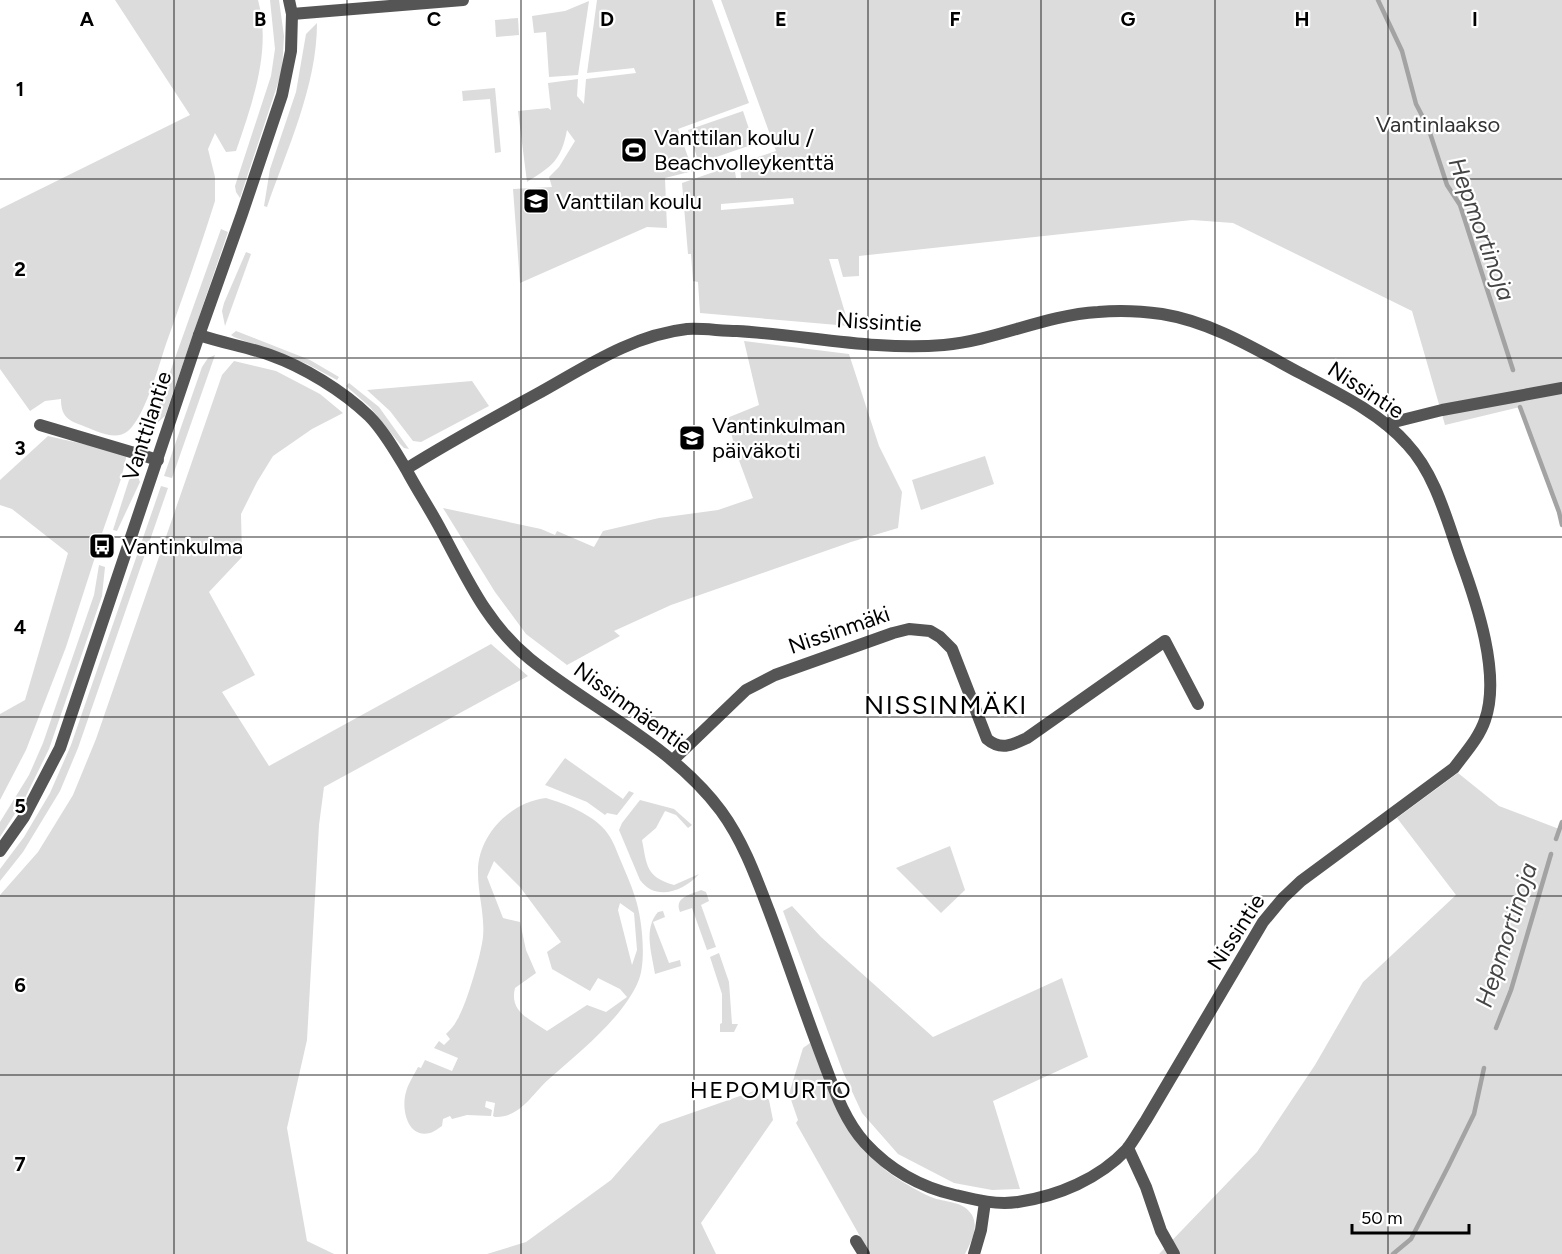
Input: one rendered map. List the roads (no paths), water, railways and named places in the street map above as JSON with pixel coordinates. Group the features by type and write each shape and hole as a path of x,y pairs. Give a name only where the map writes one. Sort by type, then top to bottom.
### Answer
{"street":[{"name":"Vanttilantie","path":"0,851 24,817 60,748 282,95 291,51 292,14 289,0"},
{"path":"292,14 463,0"},
{"name":"Nissintie","path":"406,469 621,348 655,335 690,329 757,332 900,346 932,345 967,342 1052,319 1094,312 1133,311 1164,314 1234,338 1342,396 1386,424 1408,444 1427,471 1464,567 1485,641 1490,666 1491,694 1485,721 1472,744 1454,768 1301,881 1282,898 1263,922 1128,1148 1107,1167 1078,1184 1050,1195 1010,1203 985,1202"},
{"name":"Nissinmäentie","path":"199,335 224,344 270,355 306,370 369,416 394,448 496,627 529,658 673,760 722,813 738,839 757,879 833,1087 846,1116 864,1142 886,1162 915,1182 942,1192 985,1202"},
{"path":"1386,424 1442,410 1562,388"},
{"path":"40,426 158,460"},
{"name":"Nissinmäki","path":"673,760 746,690 782,672 909,629 930,631 952,649 984,733 987,739 998,746 1011,746 1027,738 1165,641 1198,704"},
{"path":"1128,1148 1146,1187 1161,1231 1174,1254"},
{"path":"974,1254 981,1230 985,1202"},
{"path":"856,1240 864,1254"}],"waterway":[{"name":"Hepmortinoja","path":"1378,0 1402,51 1416,104 1428,127 1447,185 1460,205 1513,370"},
{"name":"Hepmortinoja","path":"1520,407 1562,525"},
{"name":"Hepmortinoja","path":"1556,839 1562,822"},
{"name":"Hepmortinoja","path":"1496,1028 1511,990 1551,854"},
{"name":"Hepmortinoja","path":"1393,1254 1411,1239 1474,1114 1484,1068"}],"place":[{"name":"Vanttilan koulu / Beachvolleykenttä","path":"634,150"},
{"name":"Vanttilan koulu","path":"536,201"},
{"name":"Vantinkulman päiväkoti","path":"692,438"},
{"name":"Vantinkulma","path":"102,546"}],"district":[{"name":"NISSINMÄKI","path":"946,705"},
{"name":"HEPOMURTO","path":"771,1089"}],"park label":[{"name":"Vantinlaakso","path":"1438,124"}]}
